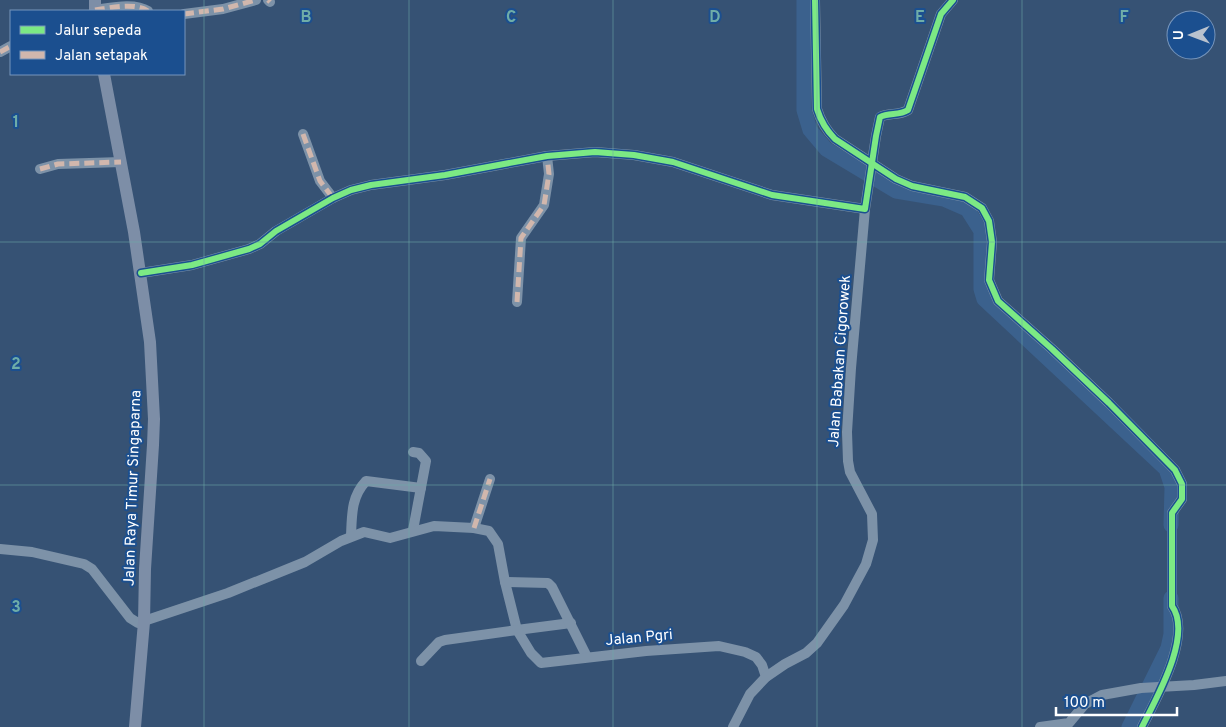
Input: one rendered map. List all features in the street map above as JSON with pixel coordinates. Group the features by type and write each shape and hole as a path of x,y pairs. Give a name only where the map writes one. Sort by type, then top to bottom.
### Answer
{"main road":[{"name":"Jalan Raya Timur Singaparna","path":"104,75 141,273 150,342 154,419 145,569 144,622 135,727"}],"street":[{"path":"185,14 223,9 256,0"},
{"path":"815,0 816,88 820,120 827,131 835,139 896,179 912,186 965,197 982,208 989,221 992,242 989,280 998,301 1109,403 1175,470 1182,484 1182,499 1172,513 1172,606 1178,619 1177,640 1170,670 1158,687 1142,727"},
{"name":"Jalan Babakan Cigorowek","path":"733,727 750,694 766,677 806,653 817,643 848,597 866,564 873,540 872,514 850,472 847,432 851,368 872,164 880,117 904,113 908,110 940,14 953,0"},
{"path":"95,7 130,7 146,10"},
{"path":"303,134 317,175 333,198"},
{"path":"141,273 192,265 249,249 260,244 276,230 351,190 371,185 445,175 547,156 595,152 644,157 673,162 772,194 866,209"},
{"path":"517,302 521,238 544,205 548,174 547,156"},
{"path":"40,168 58,164 121,162"},
{"path":"412,452 419,453 426,460 413,530"},
{"path":"474,528 490,479"},
{"path":"351,536 352,509 356,494 366,481 421,488"},
{"path":"0,549 32,552 84,564 92,569 130,618 138,623 228,592 305,562 351,536 364,532 395,538 413,530 434,526 474,528 489,531 498,544 517,630"},
{"path":"505,582 548,583 552,587 588,657"},
{"path":"421,661 439,642 445,640 571,623"},
{"name":"Jalan Pgri","path":"517,630 531,653 541,663 646,650 719,646 745,652 756,657 762,665 766,677"},
{"path":"1040,727 1069,723 1085,704 1102,695 1141,688 1226,681"}],"waterway":[{"path":"804,0 804,110 810,130 826,149 896,191 944,199 967,209 981,231 981,289 984,299 1166,469 1172,487 1171,525"},
{"path":"1129,727 1168,648 1171,634 1171,598"}],"marked path":[{"path":"185,14 223,9 256,0"},
{"path":"95,10 129,6 146,10"},
{"path":"0,52 10,47"},
{"path":"303,134 320,181 333,198"},
{"path":"517,302 521,238 544,205 549,174 547,156"},
{"path":"40,169 58,164 121,162"},
{"path":"474,528 490,479"}],"cycle path":[{"path":"815,0 817,109 822,122 829,132 835,139 896,179 912,186 965,197 982,208 989,221 992,242 989,280 998,301 1109,403 1175,470 1182,484 1182,499 1172,513 1172,606 1177,618 1178,633 1170,667 1142,727"},
{"path":"141,273 192,265 249,249 333,198 351,190 371,185 445,175 547,156 595,152 634,155 673,162 772,195 865,209 880,117 908,110 941,14 953,0"}]}
